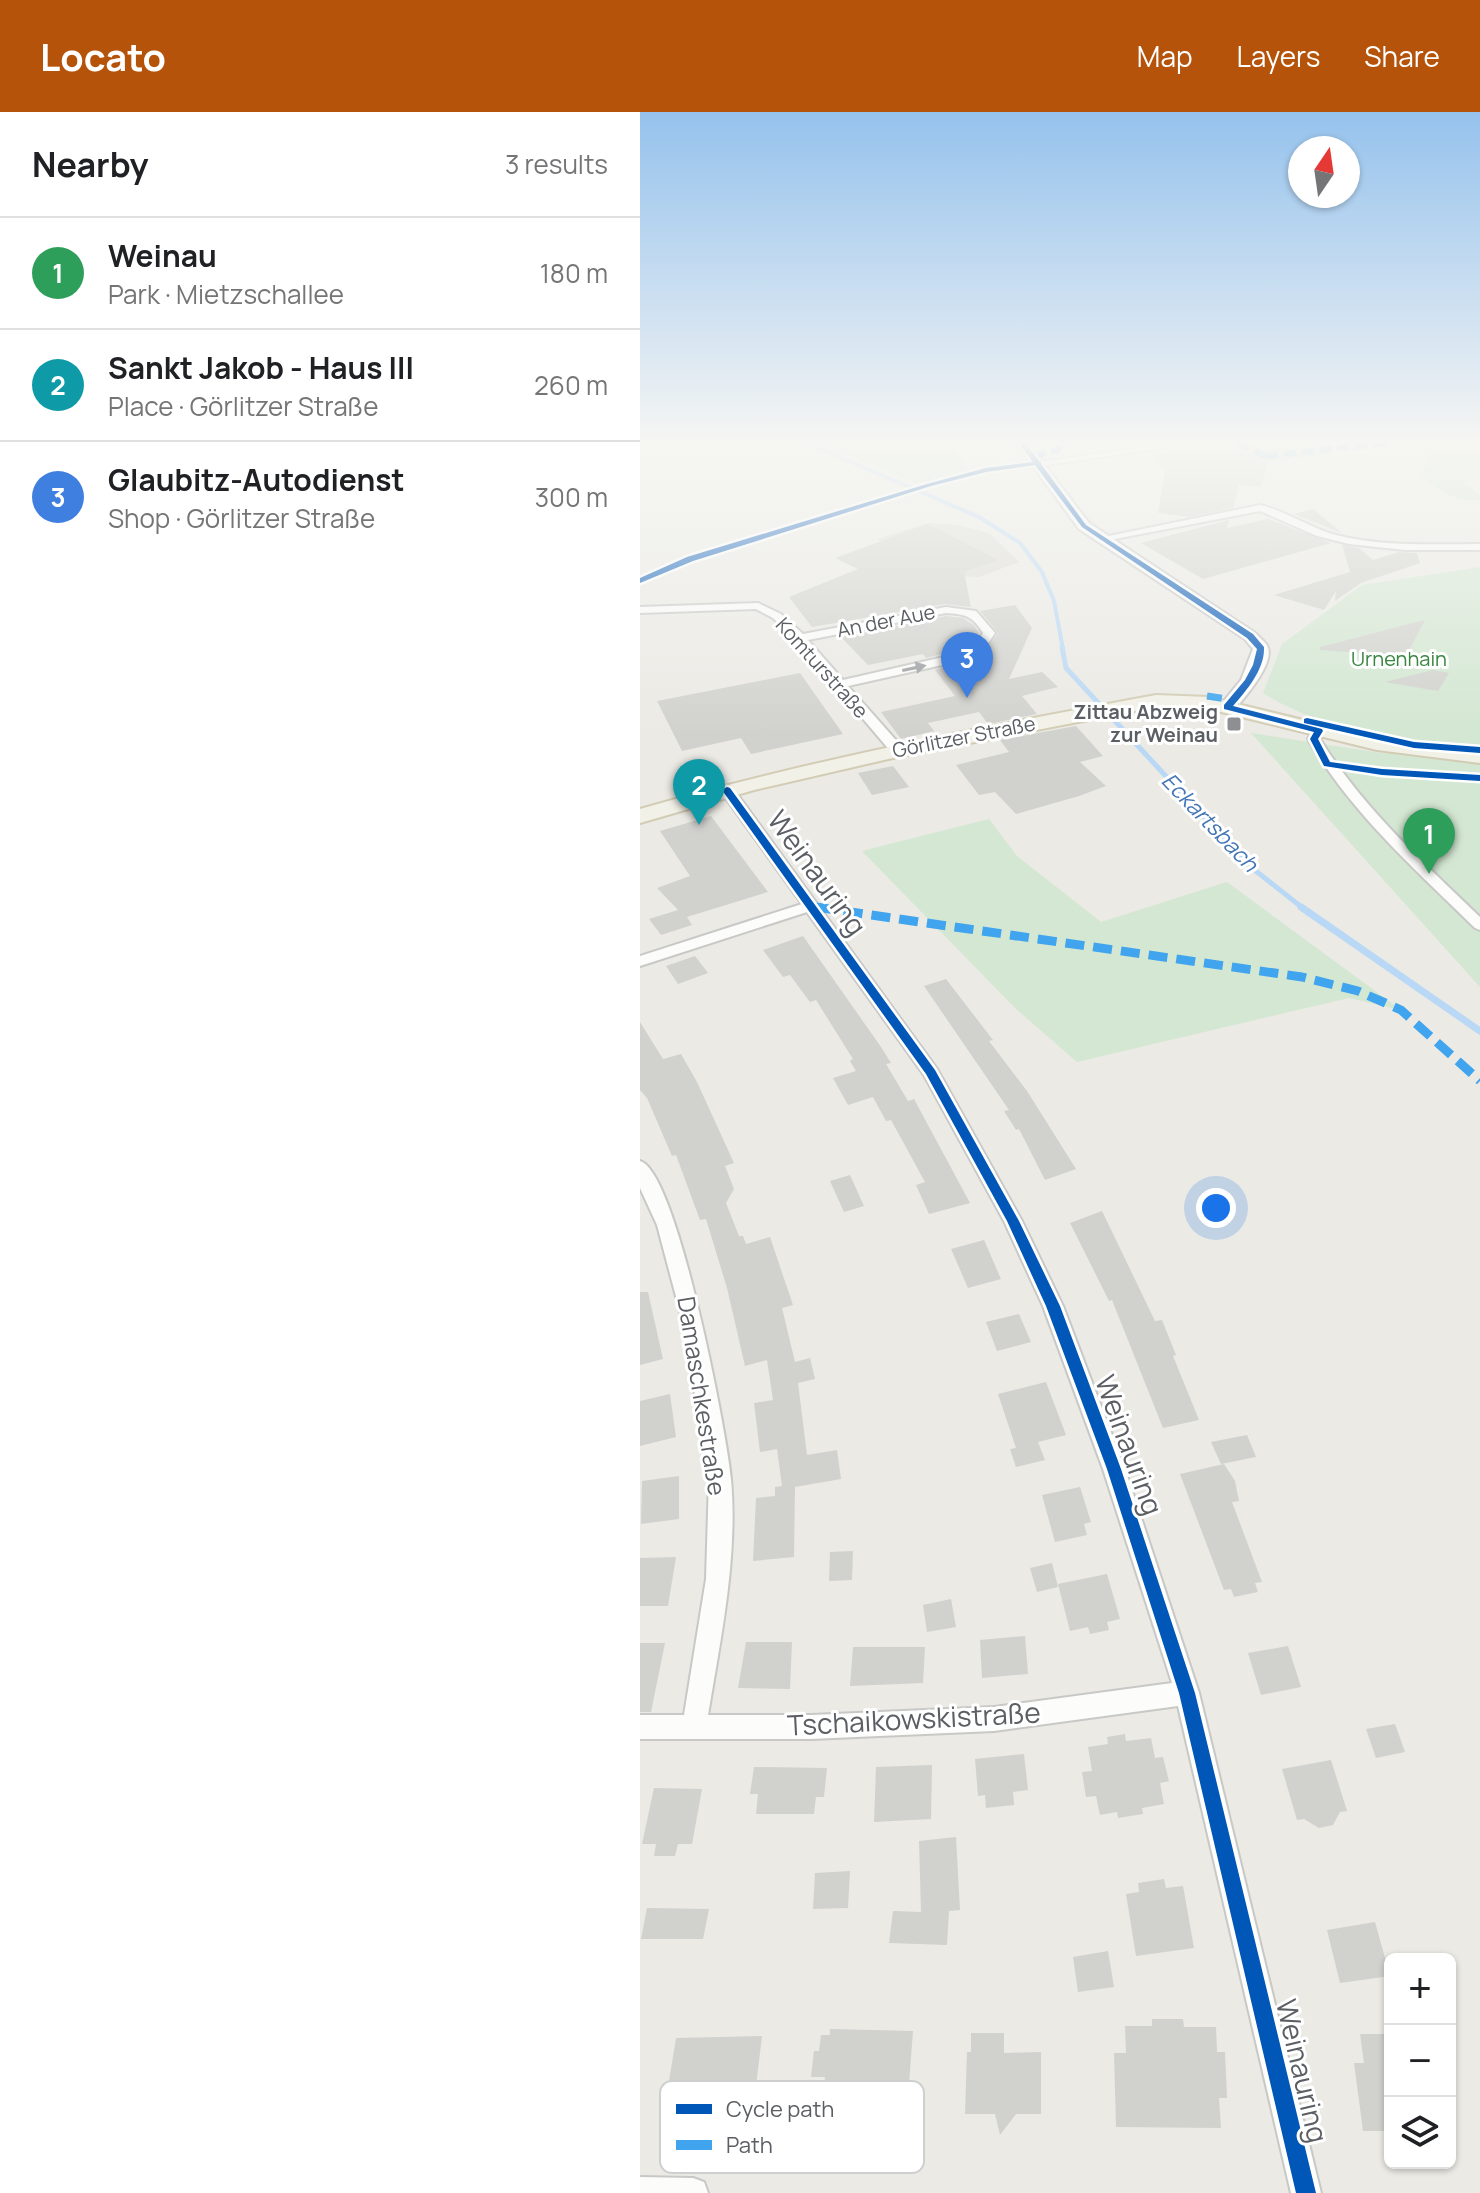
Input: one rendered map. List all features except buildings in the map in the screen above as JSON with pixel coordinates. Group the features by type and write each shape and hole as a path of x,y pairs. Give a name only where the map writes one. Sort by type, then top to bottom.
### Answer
{"main road":[{"name":"Görlitzer Straße","path":"640,816 727,790 897,750 1130,705 1173,701 1227,707 1396,748 1480,756"}],"street":[{"path":"1101,540 1250,636 1261,649 1260,659 1240,694 1227,707"},
{"path":"1344,540 1370,546 1480,547"},
{"name":"Komturstraße","path":"640,610 758,606 777,616 800,638 897,750"},
{"name":"An der Aue","path":"800,638 946,610 969,611 979,615 989,633 978,650 965,656 838,685"},
{"path":"1319,731 1314,739 1327,764 1364,809 1480,925"},
{"path":"1382,772 1480,778"},
{"name":"Weinauring","path":"727,790 931,1073 1013,1221 1053,1306 1108,1454 1187,1693 1306,2193"},
{"path":"640,961 811,906"},
{"name":"Damaschkestraße","path":"640,1167 666,1225 693,1323 720,1479 718,1579 694,1727"},
{"name":"Tschaikowskistraße","path":"640,1727 811,1727 994,1719 1187,1693"},
{"path":"640,2192 693,2193"}],"shaded area":[{"path":"879,540 996,540 1019,562 979,577 950,576"}],"green space":[{"name":"Urnenhain","path":"1480,567 1480,747 1395,738 1341,727 1288,707 1263,693 1282,644 1362,585"},
{"path":"1251,733 1381,753 1480,762 1480,987"},
{"path":"989,819 1017,856 1101,922 1227,882 1401,1010 1349,998 1077,1062 1015,1008 862,851"}],"waterway":[{"name":"Eckartsbach","path":"1015,540 1042,572 1054,601 1063,649"},
{"name":"Eckartsbach","path":"1062,647 1066,668 1247,864 1304,909"},
{"name":"Eckartsbach","path":"1301,907 1480,1031"}],"marked path":[{"path":"1207,696 1239,701"},
{"path":"811,906 1302,977 1358,991 1401,1010 1480,1081"}],"cycle path":[{"path":"640,581 690,559 751,540"},
{"path":"1105,540 1250,636 1261,649 1249,680 1227,707 1319,731 1314,739 1327,764 1382,772 1480,778"},
{"path":"1307,721 1414,745 1480,750"},
{"path":"727,790 931,1073 1013,1221 1053,1306 1114,1469 1187,1693 1306,2193"}],"place":[{"name":"Glaubitz-Autodienst","path":"967,698"},
{"name":"Zittau Abzweig zur Weinau","path":"1234,724"},
{"name":"Sankt Jakob - Haus III","path":"699,825"},
{"name":"Weinau","path":"1429,874"}]}
